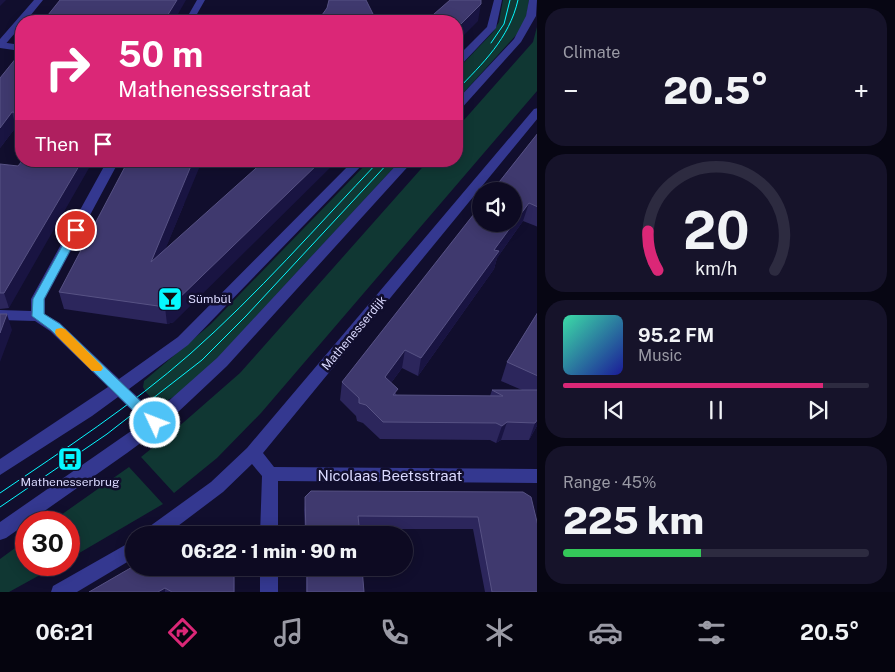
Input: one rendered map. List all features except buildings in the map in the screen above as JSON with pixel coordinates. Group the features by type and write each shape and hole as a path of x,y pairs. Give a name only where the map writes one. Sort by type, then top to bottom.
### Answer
{"street":[{"path":"26,15 39,0"},
{"path":"192,15 201,0"},
{"path":"463,57 491,28 498,0"},
{"path":"463,100 518,40 532,16 533,0"},
{"path":"0,45 15,28"},
{"path":"0,45 15,47"},
{"name":"Mathenesserdijk","path":"164,526 217,488 252,453 537,112"},
{"path":"38,316 38,299 111,167"},
{"path":"0,468 118,389 183,341 354,167"},
{"path":"0,532 155,423 222,362 401,167"},
{"path":"0,316 38,316 55,327 155,423"},
{"path":"252,453 270,474 269,526"},
{"name":"Nicolaas Beetsstraat","path":"270,474 537,476"},
{"path":"60,592 125,553"},
{"path":"269,576 269,592"}],"green space":[{"path":"503,0 529,0 526,18 518,33 463,93 463,64 493,32 499,22"},
{"path":"537,27 537,91 261,413 217,458 174,493 141,457 240,373 423,167 463,167 463,121 533,42"},
{"path":"363,167 394,167 198,378 167,400 159,401 147,394 143,387 144,381 211,324"},
{"path":"129,467 163,504 80,553 80,511 67,511"},
{"path":"15,548 15,576 38,576 9,592 0,592 0,559"}],"tram line":[{"path":"491,43 504,24 510,0"},
{"path":"463,84 502,39 514,14 518,0"},
{"path":"0,493 121,409 190,354 263,284 373,167"},
{"path":"0,507 107,434 202,360 246,316 384,167"}],"slow traffic":[{"path":"61,332 97,368"}],"place":[{"name":"Sümbül","path":"170,299"},
{"name":"Mathenesserbrug","path":"70,459"}],"route":[{"path":"76,230 38,299 38,316 55,327 155,423"}]}
